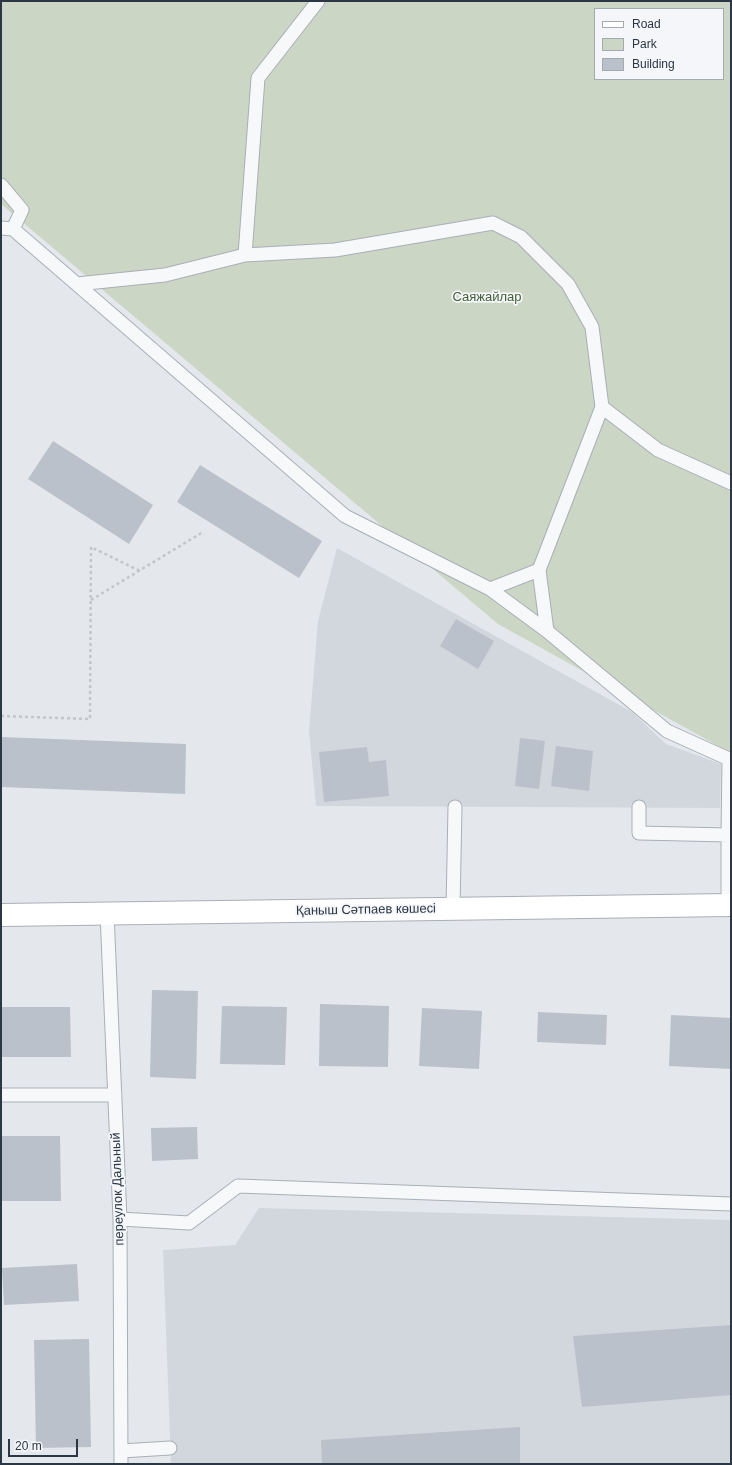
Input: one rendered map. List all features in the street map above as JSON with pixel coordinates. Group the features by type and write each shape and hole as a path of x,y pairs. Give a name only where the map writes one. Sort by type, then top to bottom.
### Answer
{"street":[{"name":"Қаныш Сәтпаев көшесі","path":"1,915 730,905"}],"lane":[{"path":"245,255 258,78 318,1"},
{"path":"1,185 22,210 7,228 77,284 345,516 490,589 547,631 667,731 729,759 728,835 730,905"},
{"path":"77,284 165,275 245,255 335,250 493,223 521,237 568,284 592,327 602,407 539,570 547,631"},
{"path":"602,407 658,450 731,483"},
{"path":"490,589 539,570"},
{"path":"453,909 455,807"},
{"path":"639,808 640,833 728,835"},
{"name":"переулок Дальный","path":"107,913 120,1219 121,1458"},
{"path":"1,1095 115,1095"},
{"path":"120,1219 189,1223 238,1186 731,1204"},
{"path":"121,1458 170,1448"}],"path":[{"path":"91,601 203,532"},
{"path":"1,716 90,719 91,547 140,571"}],"shaded area":[{"path":"337,548 632,712 666,744 721,764 720,808 316,806 309,731 318,621"},
{"path":"259,1208 731,1220 731,1464 171,1464 163,1250 235,1245"}],"green space":[{"name":"Саяжайлар","path":"1,1 731,1 731,753 498,624 1,204"}],"building":[{"path":"53,441 153,505 129,544 28,479"},
{"path":"200,465 322,541 299,578 177,502"},
{"path":"456,619 494,641 478,669 440,646"},
{"path":"1,737 186,744 185,794 1,787"},
{"path":"520,738 545,741 539,789 515,786"},
{"path":"556,746 593,751 589,791 551,786"},
{"path":"367,747 369,762 386,760 389,796 324,802 319,752"},
{"path":"152,990 198,991 196,1079 150,1077"},
{"path":"320,1004 389,1006 388,1067 319,1066"},
{"path":"222,1006 287,1007 285,1065 220,1064"},
{"path":"1,1007 70,1007 71,1057 1,1057"},
{"path":"422,1008 482,1011 479,1069 419,1066"},
{"path":"538,1012 607,1015 606,1045 537,1042"},
{"path":"671,1015 731,1018 731,1069 669,1066"},
{"path":"197,1127 198,1159 152,1161 151,1128"},
{"path":"1,1136 60,1136 61,1201 1,1201"},
{"path":"77,1264 79,1301 4,1305 2,1268"},
{"path":"731,1325 731,1395 582,1407 573,1336"},
{"path":"89,1339 91,1447 36,1448 34,1340"},
{"path":"520,1427 520,1464 322,1464 321,1440"}]}
